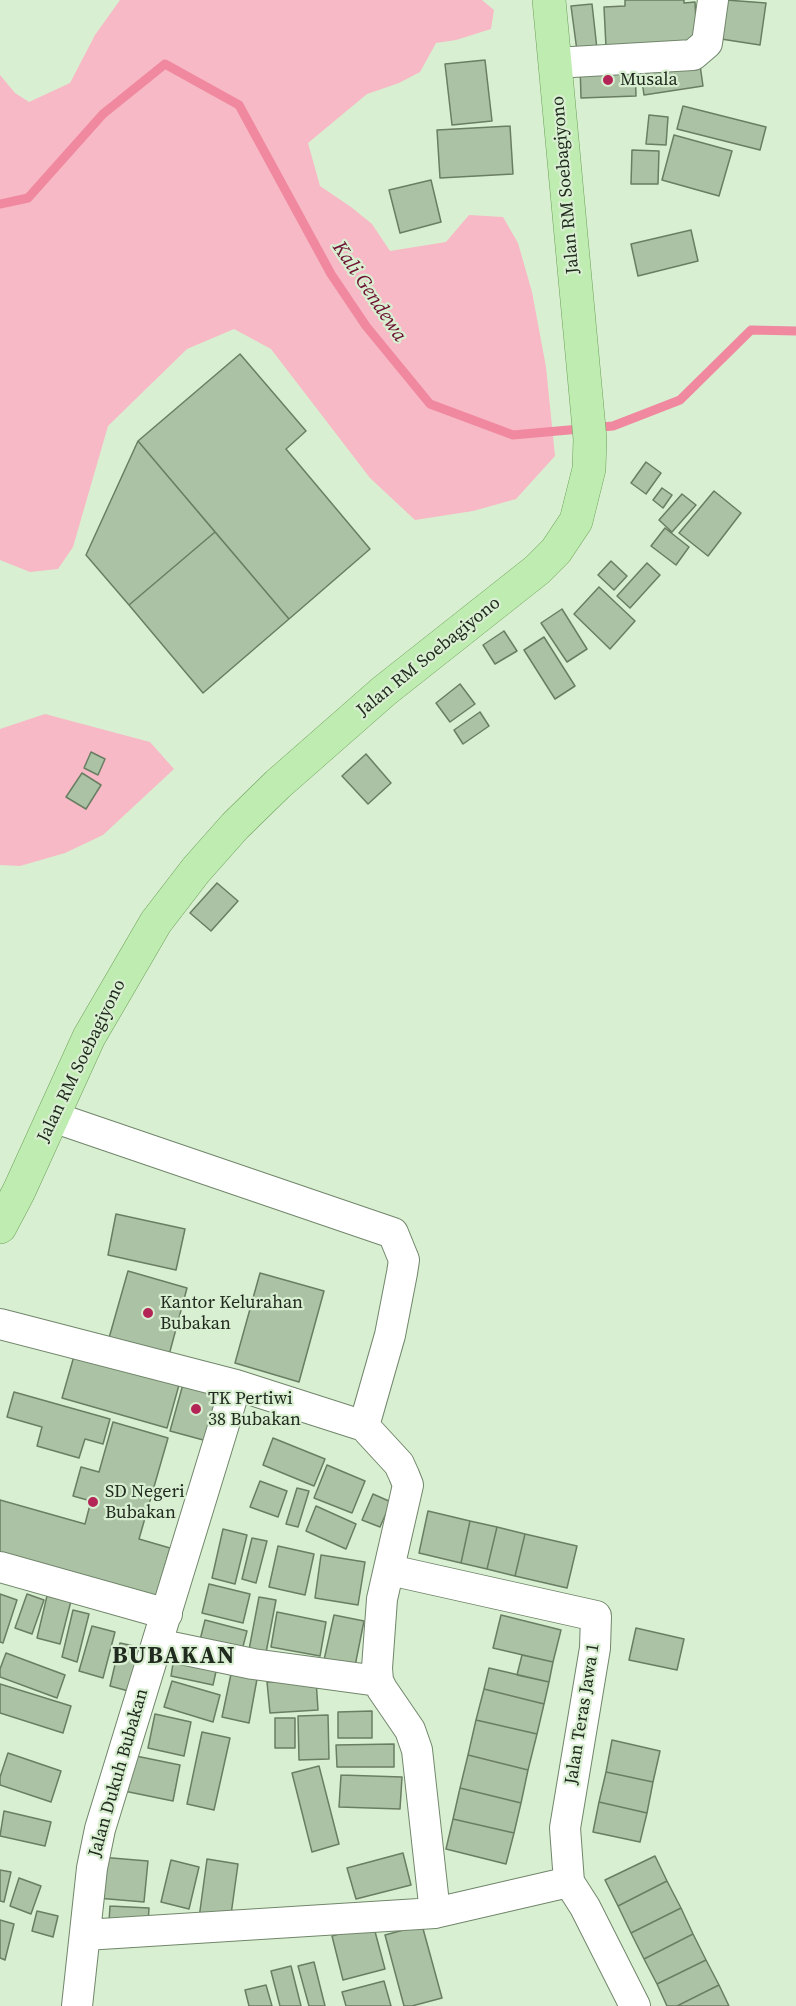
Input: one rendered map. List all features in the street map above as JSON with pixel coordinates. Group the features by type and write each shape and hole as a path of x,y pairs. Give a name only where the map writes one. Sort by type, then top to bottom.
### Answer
{"main road":[{"name":"Jalan RM Soebagiyono","path":"0,1227 89,1037 156,922 196,870 235,826 278,784 384,691 537,570 556,550 576,521 589,469 590,439 549,0"}],"street":[{"path":"555,63 693,56 706,43 713,0"},
{"path":"53,1117 393,1233 404,1260 390,1335 364,1426"},
{"path":"0,1324 236,1384 364,1426 399,1464 408,1485 382,1599 378,1681 410,1730 417,1750 435,1913"},
{"name":"Jalan Dukuh Bubakan","path":"77,2006 92,1868 100,1829 236,1384"},
{"path":"0,1567 167,1614"},
{"name":"Jalan Teras Jawa 1","path":"390,1570 596,1616 595,1648 565,1828 570,1882 635,2006"},
{"path":"157,1644 253,1664 378,1681"},
{"path":"85,1935 435,1913 570,1882"}],"shaded area":[{"path":"120,0 482,0 494,10 491,29 456,40 436,43 420,72 399,83 367,94 308,143 320,186 372,224 390,251 446,242 469,215 503,217 518,243 532,292 546,367 555,456 516,499 473,511 415,520 370,478 271,349 234,329 187,349 108,426 73,547 58,569 30,572 0,560 0,75 15,93 29,102 70,83 95,35"},
{"path":"45,714 150,742 174,769 103,835 65,853 20,866 0,865 0,729"}],"building":[{"path":"625,0 695,2 697,42 606,47 604,7 625,6"},
{"path":"726,0 766,3 760,45 721,39"},
{"path":"592,4 597,49 577,51 571,6"},
{"path":"699,58 703,86 644,95 640,67"},
{"path":"485,60 492,121 452,125 445,64"},
{"name":"Musala","path":"635,62 636,96 581,98 580,64"},
{"path":"683,106 766,127 760,150 677,129"},
{"path":"649,115 668,117 666,145 646,144"},
{"path":"510,126 513,174 440,178 437,130"},
{"path":"674,135 732,151 719,196 662,180"},
{"path":"632,150 659,151 658,184 631,184"},
{"path":"431,180 441,222 400,233 389,190"},
{"path":"691,230 698,261 638,276 631,244"},
{"path":"240,354 306,431 286,449 370,549 289,619 138,441"},
{"path":"138,441 215,532 129,605 86,555"},
{"path":"646,462 661,473 646,494 631,483"},
{"path":"662,488 672,495 663,508 653,500"},
{"path":"714,491 741,513 708,556 679,533"},
{"path":"682,494 696,505 672,532 659,520"},
{"path":"665,528 689,547 676,565 651,546"},
{"path":"215,532 289,619 203,693 129,605"},
{"path":"611,561 627,576 614,590 598,575"},
{"path":"647,563 660,575 630,608 617,596"},
{"path":"599,587 635,621 610,649 574,614"},
{"path":"562,609 587,649 567,662 541,623"},
{"path":"504,631 517,651 495,664 483,645"},
{"path":"544,637 575,686 555,699 524,650"},
{"path":"460,684 475,704 450,722 436,703"},
{"path":"480,712 489,726 463,744 454,730"},
{"path":"91,752 105,759 98,775 84,768"},
{"path":"366,754 391,783 368,804 342,776"},
{"path":"82,773 101,785 86,809 66,797"},
{"path":"217,883 238,901 211,931 190,913"},
{"path":"116,1214 185,1229 176,1270 108,1255"},
{"name":"Kantor Kelurahan Bubakan","path":"128,1271 187,1288 169,1355 109,1338"},
{"path":"260,1273 324,1291 299,1382 235,1363"},
{"path":"74,1356 179,1385 167,1428 62,1398"},
{"name":"TK Pertiwi 38 Bubakan","path":"185,1377 223,1388 207,1441 170,1431"},
{"path":"14,1392 110,1419 103,1444 85,1439 79,1458 37,1446 42,1427 7,1417"},
{"path":"113,1422 168,1438 139,1539 170,1548 155,1601 0,1557 0,1500 85,1524 91,1501 73,1496 81,1467 99,1472"},
{"path":"273,1438 325,1459 314,1486 263,1465"},
{"path":"327,1465 365,1481 352,1513 314,1498"},
{"path":"260,1481 287,1491 278,1517 250,1507"},
{"path":"297,1488 309,1491 298,1527 286,1524"},
{"path":"373,1494 391,1502 380,1527 362,1520"},
{"path":"316,1506 356,1524 346,1549 306,1531"},
{"path":"428,1511 470,1521 461,1563 419,1553"},
{"path":"470,1521 497,1527 487,1569 461,1563"},
{"path":"497,1527 525,1534 515,1576 487,1569"},
{"path":"223,1529 247,1535 235,1584 212,1578"},
{"path":"525,1534 577,1546 567,1588 515,1576"},
{"path":"252,1538 267,1541 256,1583 242,1579"},
{"path":"278,1546 314,1554 305,1595 269,1587"},
{"path":"321,1555 365,1562 358,1605 315,1598"},
{"path":"209,1584 250,1594 243,1623 202,1613"},
{"path":"0,1594 17,1600 3,1643 0,1642"},
{"path":"27,1594 44,1600 32,1634 15,1628"},
{"path":"47,1596 71,1601 60,1644 37,1638"},
{"path":"259,1597 276,1600 265,1658 248,1655"},
{"path":"73,1610 89,1614 77,1662 62,1657"},
{"path":"277,1612 326,1622 320,1656 271,1647"},
{"path":"334,1615 364,1621 355,1666 324,1660"},
{"path":"501,1615 561,1630 553,1662 493,1648"},
{"path":"205,1620 247,1631 240,1658 198,1648"},
{"path":"92,1626 115,1632 103,1678 79,1671"},
{"path":"636,1628 684,1639 677,1670 629,1660"},
{"path":"120,1643 143,1648 132,1692 110,1686"},
{"path":"6,1653 65,1675 57,1698 0,1677 0,1669"},
{"path":"522,1655 553,1662 549,1682 517,1675"},
{"path":"174,1657 217,1667 213,1685 171,1676"},
{"path":"489,1668 549,1682 544,1704 484,1689"},
{"path":"231,1674 257,1679 249,1723 222,1717"},
{"path":"316,1679 318,1710 270,1713 267,1682"},
{"path":"172,1681 220,1695 213,1722 164,1707"},
{"path":"0,1684 71,1706 63,1733 0,1713"},
{"path":"484,1689 544,1704 537,1734 476,1720"},
{"path":"372,1711 372,1738 338,1738 338,1712"},
{"path":"155,1714 191,1722 184,1756 148,1748"},
{"path":"328,1715 329,1759 299,1760 298,1716"},
{"path":"275,1718 295,1718 295,1748 275,1748"},
{"path":"476,1720 537,1734 528,1770 468,1755"},
{"path":"202,1732 230,1738 214,1810 187,1804"},
{"path":"612,1740 660,1751 653,1782 606,1772"},
{"path":"394,1744 394,1767 337,1767 336,1745"},
{"path":"8,1753 61,1771 51,1802 0,1785 0,1777"},
{"path":"131,1755 180,1765 173,1801 124,1791"},
{"path":"468,1755 528,1770 521,1803 460,1788"},
{"path":"319,1766 339,1844 312,1852 292,1773"},
{"path":"606,1772 653,1782 647,1813 599,1802"},
{"path":"341,1775 402,1777 400,1809 339,1807"},
{"path":"460,1788 521,1803 514,1833 453,1819"},
{"path":"599,1802 647,1813 640,1842 593,1832"},
{"path":"4,1811 51,1822 45,1846 0,1836"},
{"path":"453,1819 514,1833 506,1864 446,1849"},
{"path":"403,1853 411,1885 356,1899 347,1868"},
{"path":"655,1856 667,1881 618,1906 605,1880"},
{"path":"100,1857 148,1861 144,1902 97,1898"},
{"path":"207,1859 238,1864 230,1922 199,1918"},
{"path":"171,1860 199,1867 189,1909 161,1902"},
{"path":"0,1870 11,1872 4,1902 0,1901"},
{"path":"19,1878 41,1886 31,1914 10,1906"},
{"path":"667,1881 681,1908 631,1933 618,1906"},
{"path":"110,1906 149,1908 148,1924 109,1922"},
{"path":"681,1908 693,1934 644,1959 631,1933"},
{"path":"37,1911 58,1916 53,1937 32,1931"},
{"path":"0,1920 14,1924 5,1960 0,1958"},
{"path":"373,1924 385,1969 343,1980 332,1936"},
{"path":"422,1925 442,1998 404,2006 385,1935"},
{"path":"693,1934 706,1960 657,1984 644,1959"},
{"path":"706,1960 719,1985 677,2006 667,2006 657,1984"},
{"path":"314,1962 325,2006 309,2006 298,1966"},
{"path":"291,1966 301,2006 280,2006 271,1971"},
{"path":"384,1981 391,2006 346,2006 342,1992"},
{"path":"266,1985 272,2006 249,2006 245,1990"},
{"path":"719,1985 729,2006 677,2006"}],"waterway":[{"name":"Kali Gendewa","path":"0,204 28,198 103,114 165,64 239,105 331,274 366,326 430,404 513,435 613,426 680,400 751,330 796,331"}],"place":[{"name":"Musala","path":"608,80"},
{"name":"Kantor Kelurahan Bubakan","path":"148,1313"},
{"name":"TK Pertiwi 38 Bubakan","path":"196,1409"},
{"name":"SD Negeri Bubakan","path":"93,1502"}],"district":[{"name":"BUBAKAN","path":"174,1657"}]}
